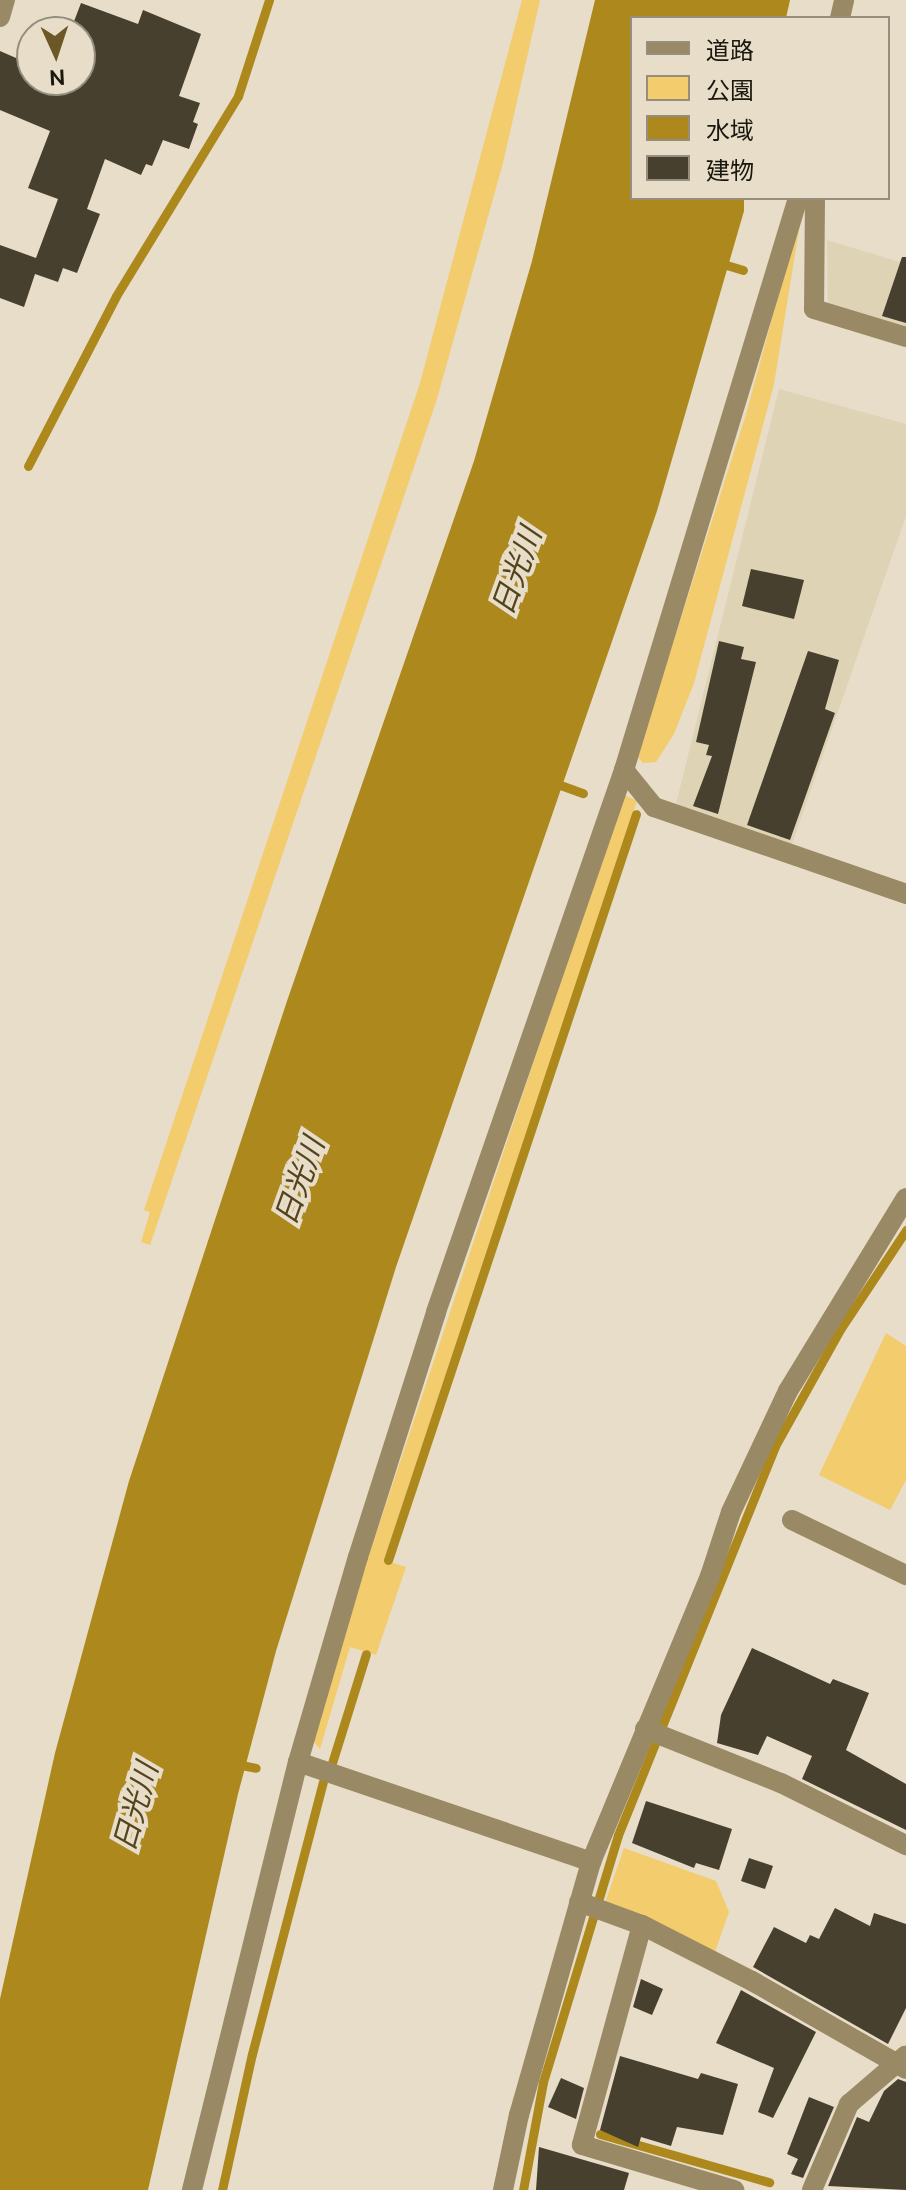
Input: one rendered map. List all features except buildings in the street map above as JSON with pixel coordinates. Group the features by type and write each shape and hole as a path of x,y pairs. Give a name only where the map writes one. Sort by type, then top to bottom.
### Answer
{"street":[{"path":"0,17 5,0"},
{"path":"192,2190 298,1762 436,1312 624,770 797,200"},
{"path":"815,200 814,309 906,337"},
{"path":"624,770 654,807 906,894"},
{"path":"503,2190 519,2115 590,1906 591,1862 656,1733 758,1449 822,1331 906,1198"},
{"path":"792,1520 906,1575"},
{"path":"656,1733 781,1783 906,1845"},
{"path":"298,1762 591,1862"},
{"path":"590,1906 642,1925 904,2063 849,2104 812,2190"},
{"path":"642,1925 582,2145 734,2190"}],"shaded area":[{"path":"827,240 906,264 906,330 828,306"},
{"path":"779,389 906,424 906,516 791,847 676,804"}],"green space":[{"path":"522,0 540,0 503,163 437,399 150,1245 141,1242 150,1212 144,1210 420,383"},
{"path":"803,205 774,384 694,683 674,734 656,762 643,763 637,756 746,414"},
{"path":"623,794 637,801 384,1560 406,1567 376,1655 350,1647 320,1749 313,1741 366,1564"},
{"path":"886,1333 906,1346 906,1480 890,1510 819,1475"},
{"path":"624,1848 716,1881 729,1912 715,1952 605,1903"}],"water":[{"name":"日光川","path":"595,0 790,0 786,16 630,16 630,200 744,200 744,211 657,511 396,1267 276,1651 238,1794 148,2190 0,2190 0,1999 55,1753 129,1481 287,1001 474,461 532,261"}],"waterway":[{"path":"28,466 116,296 238,96 269,0"},
{"path":"720,263 743,270"},
{"path":"552,782 583,793"},
{"path":"388,1560 636,814"},
{"path":"523,2190 543,2082 618,1835 775,1446 841,1328 906,1230"},
{"path":"332,1763 366,1654"},
{"path":"236,1764 256,1768"},
{"path":"222,2190 252,2054 323,1782"},
{"path":"600,2134 769,2182"}]}
